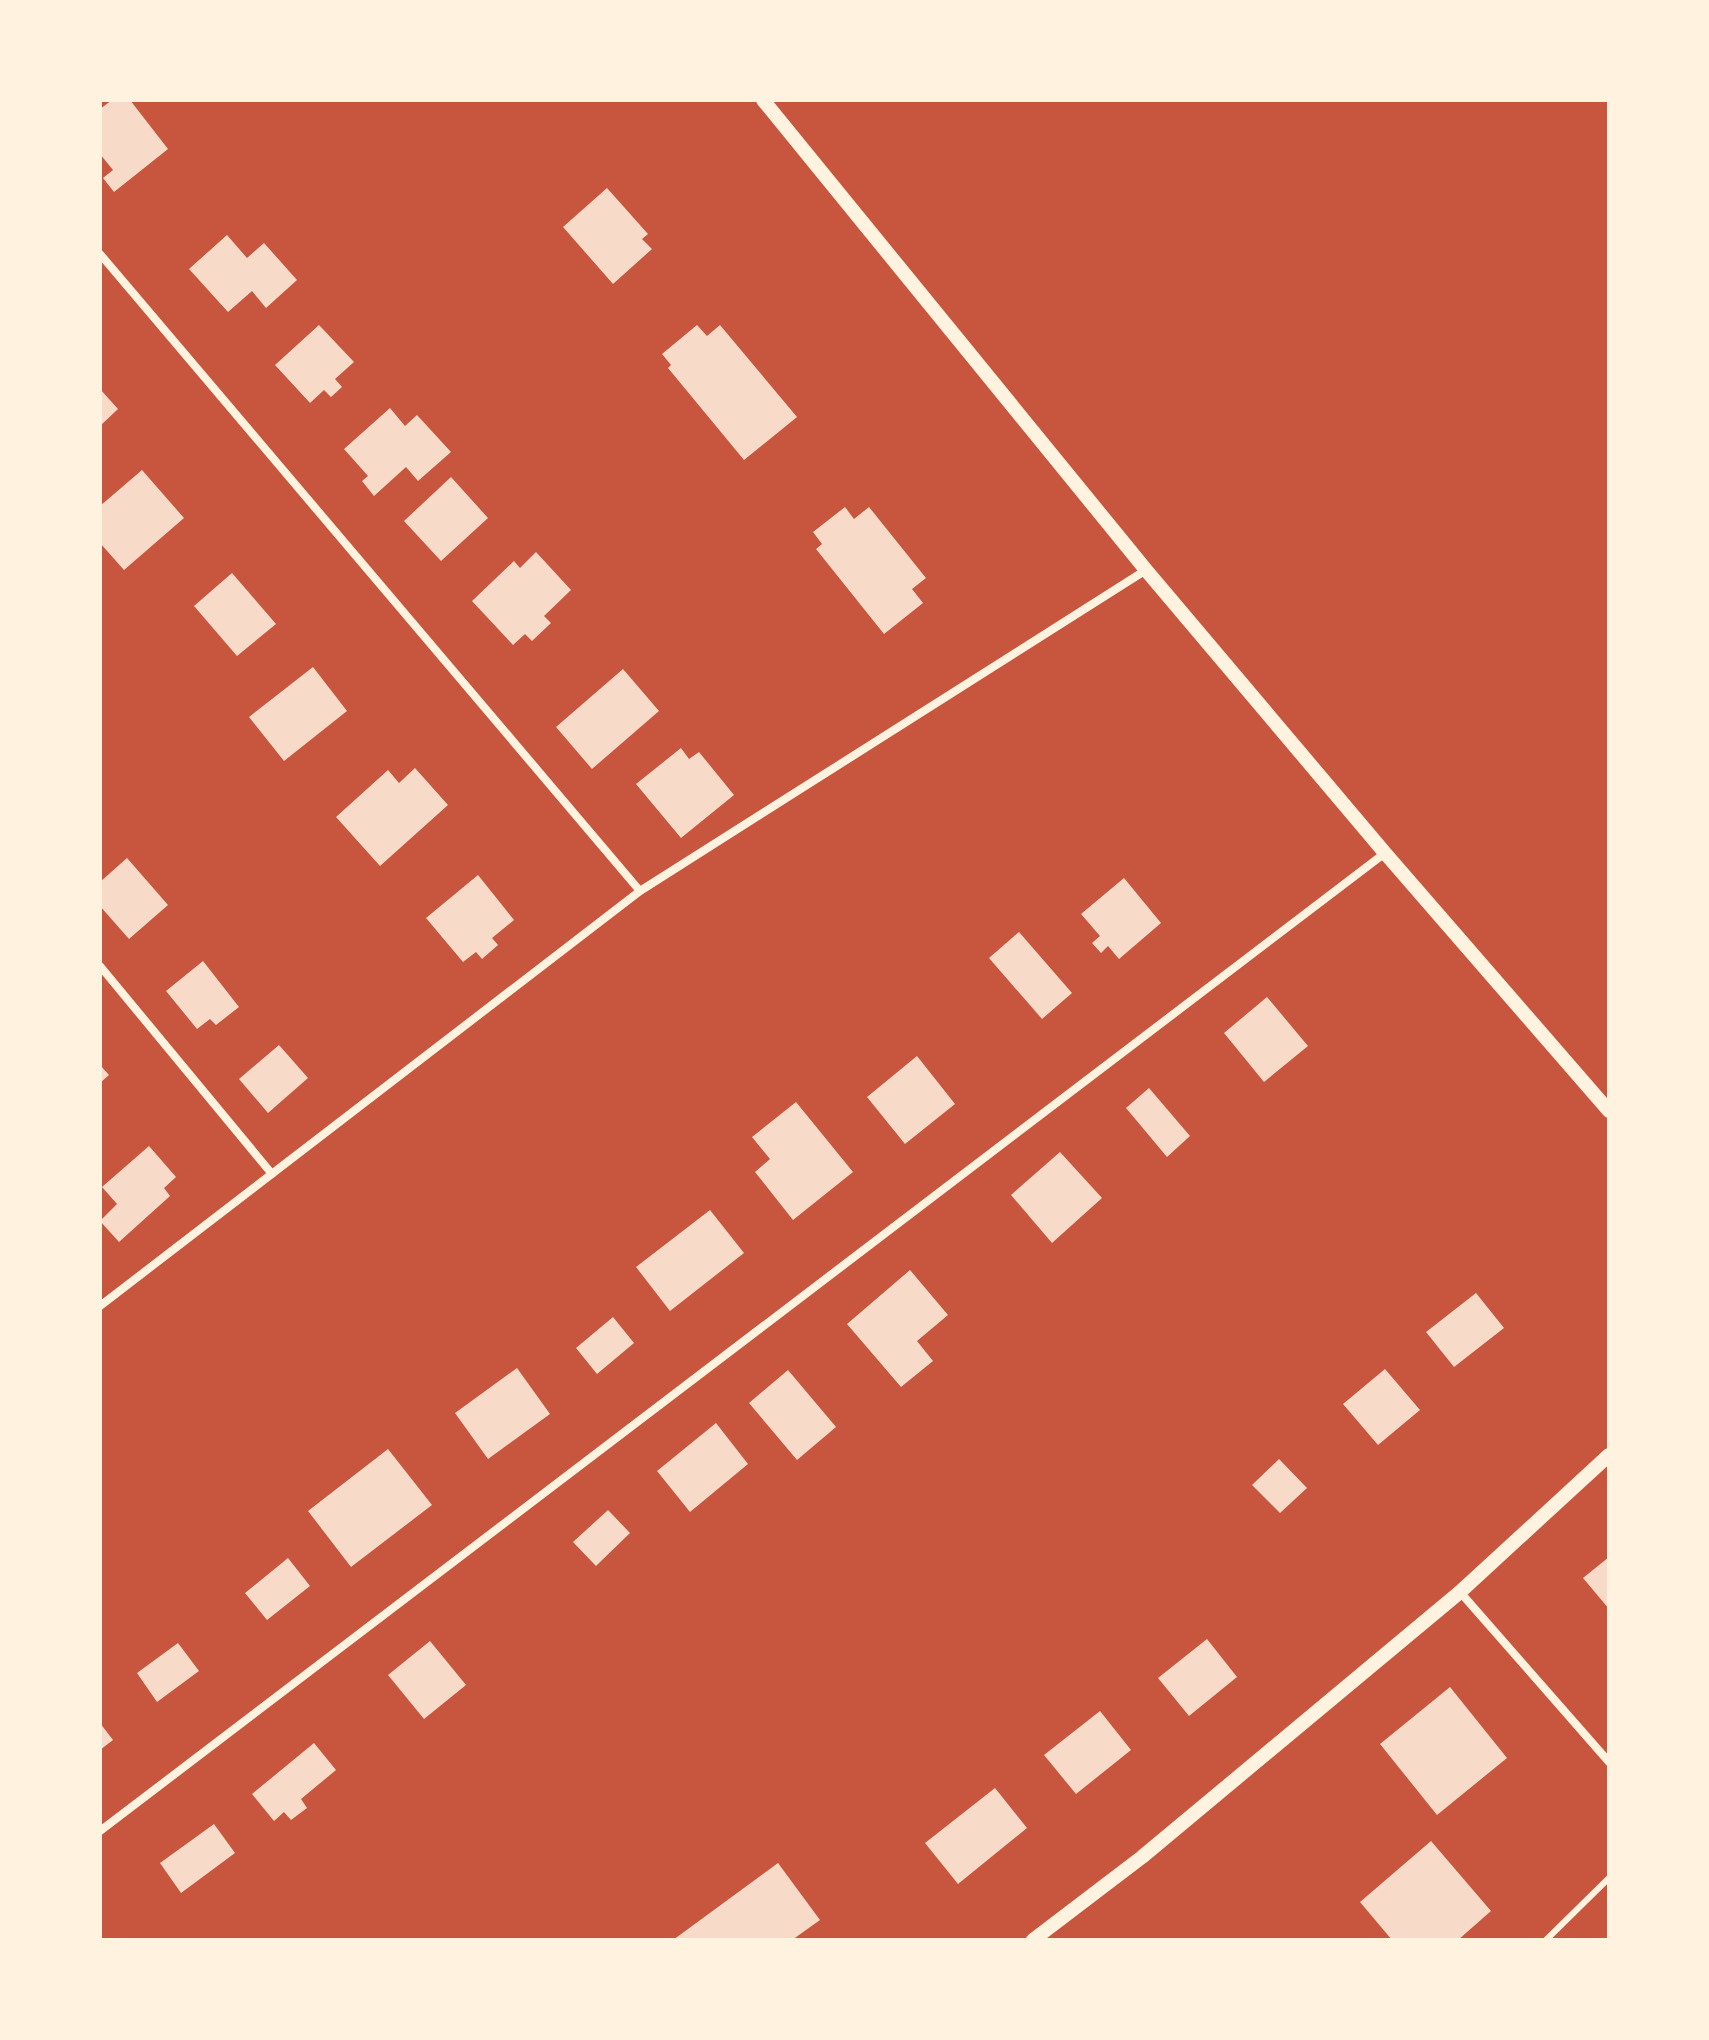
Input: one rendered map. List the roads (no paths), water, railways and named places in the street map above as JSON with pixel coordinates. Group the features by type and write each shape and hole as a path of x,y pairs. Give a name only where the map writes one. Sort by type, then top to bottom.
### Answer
{"street":[{"path":"763,100 1146,570 1385,853 1609,1111"},
{"path":"100,254 640,891"},
{"path":"100,1306 640,891 1146,570"},
{"path":"100,1831 1385,853"},
{"path":"100,966 272,1174"},
{"path":"1033,1940 1142,1857 1460,1592 1609,1455"},
{"path":"1460,1592 1609,1762"}],"lane":[{"path":"1546,1940 1609,1878"}]}
